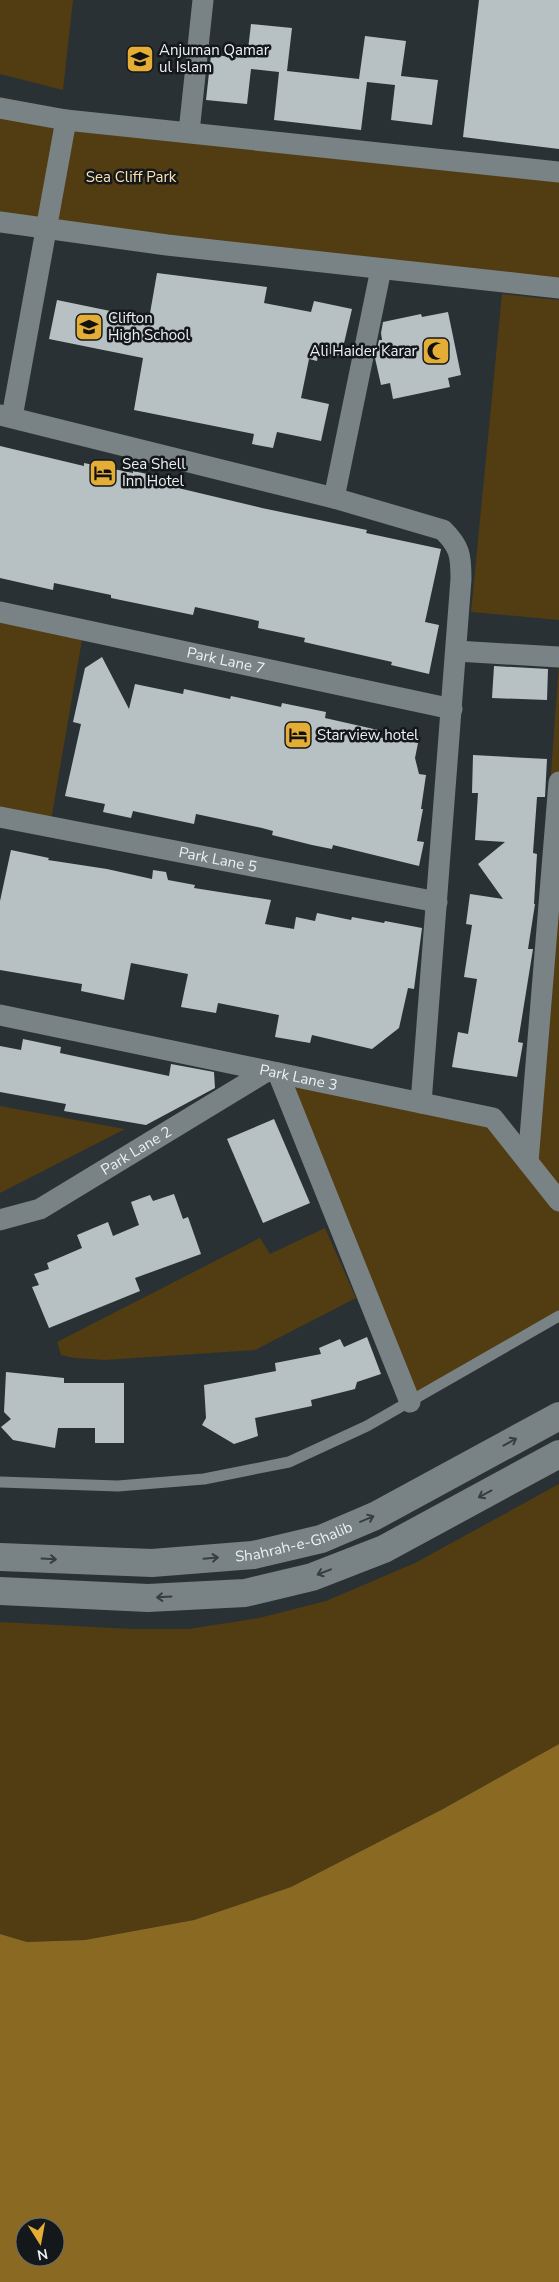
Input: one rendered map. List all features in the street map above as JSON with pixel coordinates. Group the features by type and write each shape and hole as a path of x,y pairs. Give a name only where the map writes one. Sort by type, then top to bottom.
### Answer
{"main road":[{"name":"Shahrah-e-Ghalib","path":"0,1556 152,1563 253,1555 321,1539 375,1516 559,1416"},
{"path":"0,1591 148,1598 245,1593 302,1579 384,1549 559,1454"}],"street":[{"path":"189,132 203,0"},
{"path":"0,108 66,120 559,172"},
{"path":"66,120 48,230 6,416 334,498 443,530 455,542 461,556 452,709 421,1103"},
{"path":"0,222 48,230 559,288"},
{"path":"334,498 381,269"},
{"name":"Park Lane 7","path":"0,612 452,709"},
{"path":"456,651 559,657"},
{"path":"528,1162 559,782"},
{"name":"Park Lane 5","path":"0,817 436,902"},
{"name":"Park Lane 3","path":"0,1015 493,1118 559,1201"},
{"path":"272,1072 410,1402"},
{"name":"Park Lane 2","path":"0,1220 40,1208 272,1072"}],"lane":[{"path":"0,1482 118,1486 204,1479 289,1462 367,1426 559,1316"}],"green space":[{"path":"0,0 73,0 63,90 0,74"},
{"name":"Sea Cliff Park","path":"0,97 62,110 559,174 559,288 0,219"},
{"path":"502,294 559,300 559,620 471,612"},
{"path":"0,612 84,628 50,826 0,817"},
{"path":"559,664 559,1316 416,1398 284,1074 493,1118 523,1155"},
{"path":"0,1106 125,1129 0,1193"},
{"path":"325,1228 356,1298 255,1350 105,1360 74,1358 61,1355 57,1342 260,1238 270,1254"},
{"path":"559,1484 559,1744 443,1809 291,1887 194,1920 85,1940 27,1942 0,1934 0,1622 131,1629 188,1629 259,1618 326,1601 415,1563"}],"shaded area":[{"path":"559,1744 559,2282 0,2282 0,1934 27,1942 85,1940 194,1920 291,1887 443,1809"}],"building":[{"path":"479,0 559,0 559,149 463,137"},
{"path":"251,24 292,28 287,71 359,79 365,36 406,41 401,76 438,80 432,125 391,120 395,85 367,82 361,130 274,120 279,72 251,69 247,104 206,100 211,55 247,58"},
{"path":"157,273 267,287 264,303 311,312 314,301 352,309 341,356 319,352 317,361 309,359 301,398 329,404 321,441 277,432 273,448 252,444 254,434 134,410 143,358 49,339 57,300 149,319"},
{"name":"Ali Haider Karar","path":"448,312 461,375 448,378 450,387 393,399 390,383 381,385 375,358 379,340 382,340 383,322 421,314 422,317"},
{"path":"0,446 84,466 84,463 176,480 174,487 367,530 366,533 441,549 425,622 439,625 429,674 391,665 392,662 304,642 305,638 258,628 259,621 195,607 193,615 111,598 111,595 54,583 53,590 0,578"},
{"path":"102,657 129,709 135,684 183,694 184,689 230,699 231,696 281,707 282,703 326,712 325,718 378,730 376,737 418,743 415,758 419,774 426,775 421,809 423,809 417,841 424,842 419,866 333,845 332,849 312,845 272,835 273,831 262,828 196,814 194,824 133,811 131,818 103,812 105,804 65,796 81,724 73,722 85,668"},
{"path":"494,666 548,669 547,700 492,698"},
{"path":"473,755 547,759 545,797 537,797 533,853 537,854 535,904 528,949 533,949 518,1042 523,1043 517,1077 452,1067 458,1032 468,1034 477,979 464,977 472,925 466,924 470,894 503,899 478,864 505,842 475,840 478,793 472,793"},
{"path":"11,850 49,858 48,860 107,869 152,879 153,870 166,872 168,880 195,885 194,888 271,900 265,924 294,929 296,917 315,921 317,913 351,920 352,917 422,928 414,989 408,988 399,1028 372,1049 312,1035 310,1043 275,1037 279,1015 218,1003 216,1013 181,1007 188,974 131,963 124,1000 81,991 82,984 0,970 0,901"},
{"path":"23,1039 61,1047 60,1053 169,1076 171,1064 214,1072 215,1088 146,1125 64,1111 66,1104 0,1092 0,1046 21,1050"},
{"path":"274,1119 310,1203 263,1223 227,1139"},
{"path":"174,1194 183,1219 188,1217 201,1254 135,1278 140,1291 49,1328 32,1287 39,1285 34,1274 49,1269 47,1263 82,1248 77,1235 108,1222 113,1236 139,1225 131,1202 150,1195 153,1201"},
{"path":"367,1337 381,1374 357,1382 355,1389 311,1400 312,1406 255,1418 258,1436 234,1444 202,1425 206,1418 204,1385 276,1371 275,1363 321,1354 319,1348 340,1339 344,1347"},
{"path":"6,1372 64,1378 64,1383 124,1383 124,1443 95,1443 95,1428 58,1428 55,1448 13,1440 1,1427 11,1419 4,1412"}],"place":[{"name":"Anjuman Qamar ul Islam","path":"140,59"},
{"name":"Clifton High School","path":"89,327"},
{"name":"Ali Haider Karar","path":"436,351"},
{"name":"Sea Shell Inn Hotel","path":"103,473"},
{"name":"Star view hotel","path":"298,735"}]}
